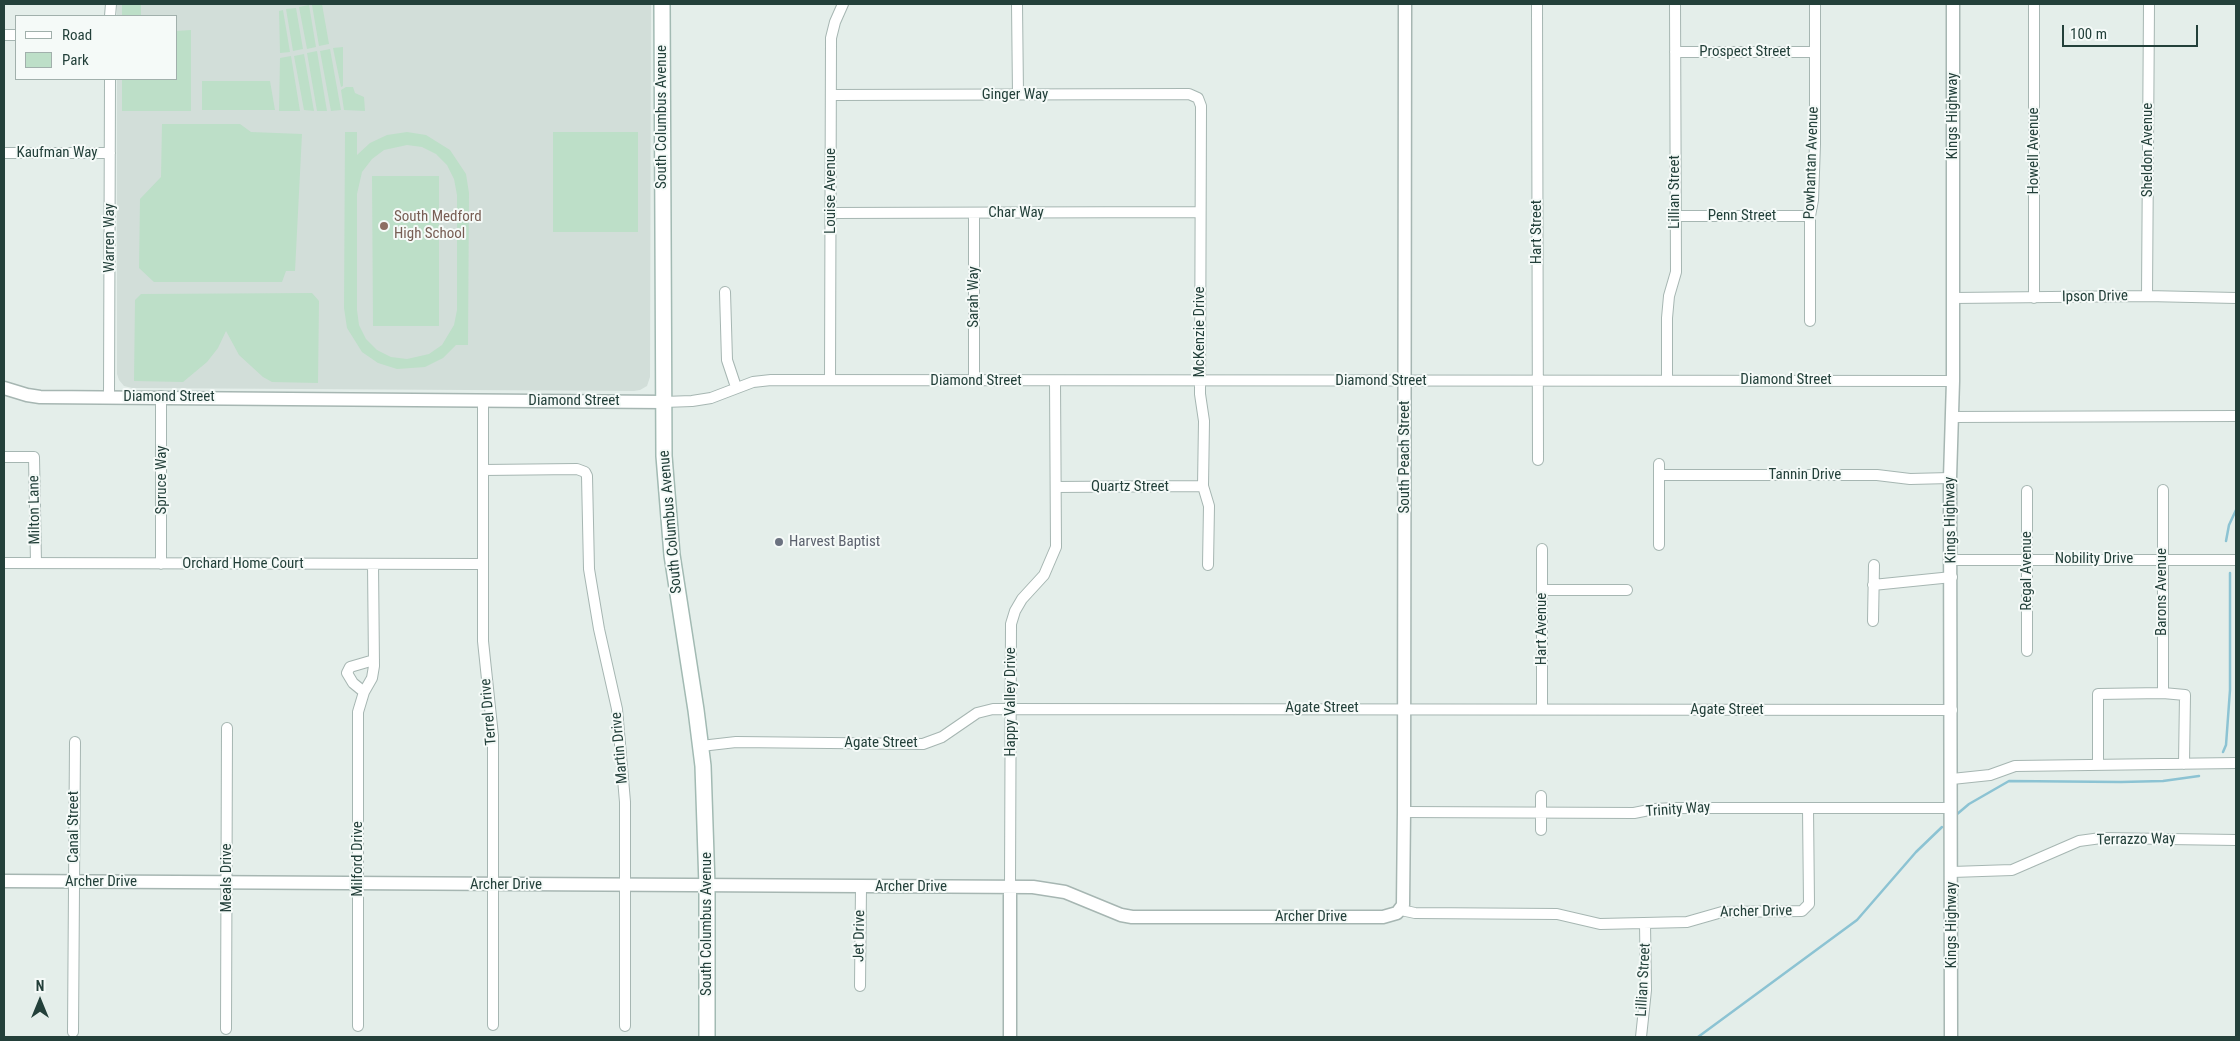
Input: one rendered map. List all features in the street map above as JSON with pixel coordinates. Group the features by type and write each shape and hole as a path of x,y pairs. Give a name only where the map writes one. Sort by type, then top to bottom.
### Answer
{"main road":[{"name":"South Columbus Avenue","path":"662,4 664,456 672,555 701,746 706,812 707,1037"}],"street":[{"name":"Louise Avenue","path":"830,380 832,38 835,22 843,4"},
{"path":"1018,4 1018,95"},
{"name":"South Peach Street","path":"1401,910 1403,905 1405,708 1406,4"},
{"name":"Hart Street","path":"1537,4 1538,460"},
{"name":"Lillian Street","path":"1667,380 1667,318 1669,296 1676,272 1675,4"},
{"name":"Powhantan Avenue","path":"1810,321 1810,216 1813,200 1815,153 1815,4"},
{"name":"Kings Highway","path":"1952,1037 1952,560 1950,478 1953,380 1953,4"},
{"name":"Howell Avenue","path":"2034,4 2034,298"},
{"name":"Sheldon Avenue","path":"2147,296 2149,4"},
{"name":"Prospect Street","path":"1675,52 1814,52"},
{"name":"Warren Way","path":"109,397 110,80"},
{"name":"Ginger Way","path":"832,95 1189,94 1198,98"},
{"name":"McKenzie Drive","path":"1198,98 1201,106 1200,381 1204,420 1204,486 1209,506 1208,565"},
{"name":"Kaufman Way","path":"4,153 110,153"},
{"name":"Char Way","path":"831,213 1200,212"},
{"name":"Sarah Way","path":"974,213 974,381"},
{"name":"Penn Street","path":"1675,216 1810,216"},
{"path":"725,292 727,360 736,387"},
{"name":"Ipson Drive","path":"1953,298 2147,296 2236,298"},
{"name":"Happy Valley Drive","path":"1010,1037 1011,624 1022,600 1044,575 1054,556 1056,547 1055,380"},
{"name":"Diamond Street","path":"4,388 21,394 40,397 162,396 664,402 711,398 736,387 762,381 1953,380"},
{"name":"Spruce Way","path":"162,396 162,564"},
{"name":"Terrel Drive","path":"483,400 482,641 493,736 492,1025"},
{"path":"1952,417 2236,416"},
{"name":"Milton Lane","path":"4,457 34,458 36,563"},
{"path":"1659,464 1659,545"},
{"name":"Martin Drive","path":"483,470 577,469 585,472 588,482 588,544 592,596 617,709 625,802 625,1026"},
{"name":"Tannin Drive","path":"1659,475 1877,475 1910,479 1950,478"},
{"name":"Quartz Street","path":"1056,487 1204,486"},
{"name":"Barons Avenue","path":"2163,490 2161,559 2163,693"},
{"name":"Regal Avenue","path":"2027,491 2027,651"},
{"name":"Hart Avenue","path":"1542,549 1542,709"},
{"name":"Nobility Drive","path":"1952,560 2236,560"},
{"name":"Orchard Home Court","path":"4,563 482,564"},
{"name":"Milford Drive","path":"358,1026 358,712 364,692 372,678 374,660 373,564"},
{"path":"1874,565 1874,621"},
{"path":"1873,585 1952,578"},
{"path":"1542,590 1627,590"},
{"path":"364,692 353,683 347,673 350,667 374,660"},
{"path":"2098,765 2098,694 2163,693 2185,695 2184,764"},
{"name":"Agate Street","path":"701,746 736,742 923,744 942,737 977,713 992,709 1952,710"},
{"name":"Meals Drive","path":"226,1029 227,728"},
{"name":"Canal Street","path":"73,1032 75,742"},
{"path":"1952,779 1990,775 2015,766 2236,763"},
{"path":"1541,796 1541,830"},
{"name":"Trinity Way","path":"1404,812 1634,813 1654,809 1676,808 1951,808"},
{"name":"Archer Drive","path":"4,881 1010,887 1041,888 1065,892 1121,915 1132,917 1383,917 1401,910 1415,913 1557,914 1600,924 1645,924 1687,922 1722,912 1802,911 1808,908 1808,808"},
{"name":"Terrazzo Way","path":"1952,872 2012,870 2079,841 2101,838 2236,840"},
{"name":"Jet Drive","path":"860,986 861,887"},
{"name":"Lillian Street","path":"1641,1037 1646,990 1645,924"}],"shaded area":[{"name":"South Medford High School","path":"117,4 651,4 650,377 647,386 634,391 132,388 124,386 117,374 117,80 178,80 178,15 117,15"}],"green space":[{"path":"122,4 141,4 141,15 122,15"},
{"path":"322,4 329,44 319,46 312,5"},
{"path":"309,5 316,47 307,49 299,7"},
{"path":"296,8 303,49 293,51 286,9"},
{"path":"283,10 290,52 280,53 279,11"},
{"path":"191,30 191,111 122,111 122,80 178,80 178,31"},
{"path":"343,47 343,86 341,87 333,48"},
{"path":"330,49 341,110 331,111 320,51"},
{"path":"317,51 327,111 317,111 307,53"},
{"path":"304,54 314,111 304,110 294,56"},
{"path":"291,56 300,111 279,111 280,58"},
{"path":"202,81 270,81 275,110 202,110"},
{"path":"346,87 353,87 355,93 364,97 365,111 344,110 341,90"},
{"path":"162,124 240,124 251,132 302,134 295,271 286,271 282,282 154,282 139,268 140,199 161,177"},
{"path":"345,132 357,132 357,155 370,143 387,135 407,132 426,135 450,150 466,174 469,193 468,345 456,345 443,358 425,367 397,369 378,363 362,352 347,328 344,308","holes":["407,145 422,147 436,154 447,165 454,179 457,195 457,310 454,325 442,345 429,354 407,359 391,357 377,350 366,339 359,325 357,310 357,194 362,172 372,159 384,150"]},
{"path":"553,132 638,132 638,232 553,232"},
{"path":"372,176 439,176 439,326 373,326"},
{"path":"312,293 319,301 318,383 272,382 263,377 239,355 226,331 218,348 207,362 183,382 134,381 135,300 141,294"}],"waterway":[{"path":"2226,541 2229,525 2236,510"},
{"path":"2223,752 2226,745 2230,690 2230,573"},
{"path":"1956,815 1969,804 2009,781 2163,781 2199,776"},
{"path":"1698,1037 1857,920 1916,852 1942,827"}],"place":[{"name":"South Medford High School","path":"384,226"},
{"name":"Harvest Baptist","path":"779,542"}]}
